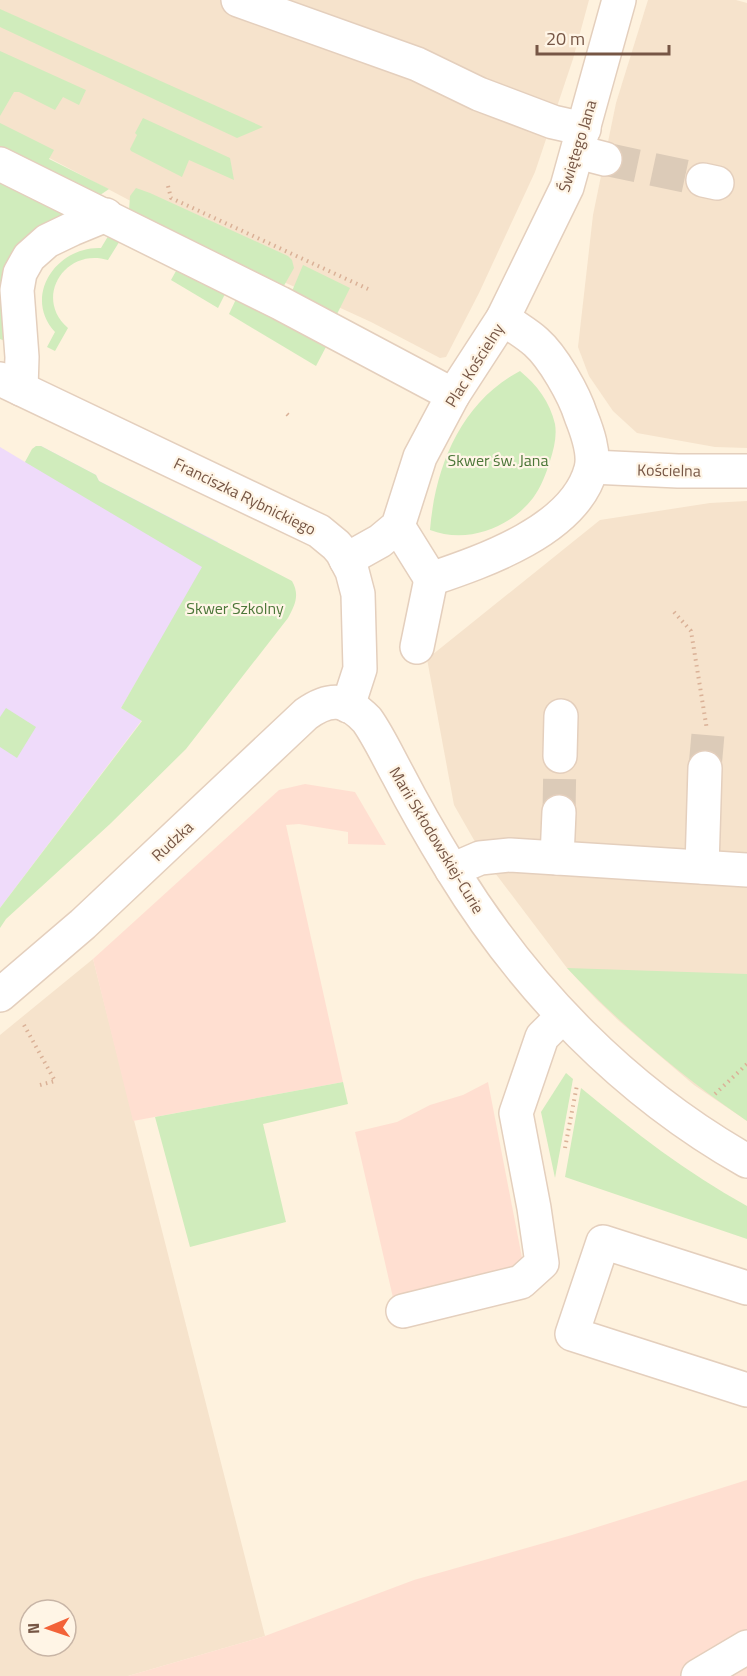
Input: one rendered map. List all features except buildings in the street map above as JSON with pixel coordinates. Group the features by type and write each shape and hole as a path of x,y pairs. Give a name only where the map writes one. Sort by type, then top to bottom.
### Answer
{"street":[{"path":"238,0 417,64 479,94 543,118 589,147"},
{"name":"Świętego Jana","path":"502,318 589,147 619,0"},
{"path":"0,164 335,331 453,395"},
{"path":"10,384 22,357 17,290 20,273 29,257 47,242 106,215"},
{"name":"Plac Kościelny","path":"398,526 420,457 453,395 502,318 537,343 568,386 578,406 590,441 592,467"},
{"name":"Franciszka Rybnickiego","path":"10,384 319,531 336,545 352,572 358,594 360,669 348,706"},
{"path":"431,579 495,557 554,521 580,494 592,467"},
{"name":"Kościelna","path":"592,467 747,471"},
{"path":"346,560 380,541 398,526 431,579 417,647"},
{"name":"Rudzka","path":"0,995 83,924 306,714 321,703 334,701 348,706"},
{"name":"Marii Skłodowskiej-Curie","path":"348,706 362,714 373,727 420,816 452,870 479,912 522,970 563,1016 626,1077 669,1110 747,1161"},
{"path":"560,756 561,716"},
{"path":"702,867 705,768"},
{"path":"556,858 559,812"},
{"path":"452,870 480,858 495,856 747,870"},
{"path":"403,1311 521,1282 542,1263 516,1113 542,1037 563,1016"},
{"path":"747,1288 603,1242 572,1334 747,1390"},
{"path":"698,1676 747,1647"}],"path":[{"path":"168,186 171,198 368,289"},
{"path":"674,612 691,631 708,734"},
{"path":"21,1020 54,1081 36,1086"},
{"path":"709,1100 747,1064"}],"shaded area":[{"path":"0,0 589,0 573,59 535,172 479,293 446,357 440,358 371,322 286,283 0,132"},
{"path":"648,0 736,0 747,3 747,448 715,447 637,433 613,411 589,376 578,347 593,215 616,103"},
{"path":"36,446 41,446 96,475 99,481 218,542 121,708 142,720 0,908 0,447 25,462"},
{"path":"747,501 747,1121 694,1085 596,999 567,968 486,861 454,805 427,659 600,520 710,503"},
{"path":"305,784 355,792 386,845 348,844 348,832 299,824 286,825 343,1082 133,1121 93,959 279,790"},
{"path":"93,959 265,1636 128,1676 0,1676 0,1035"},
{"path":"488,1082 524,1268 394,1302 355,1132 397,1122 430,1105 463,1095"},
{"path":"747,1480 747,1676 128,1676 265,1636 414,1580 572,1535"}],"green space":[{"path":"0,9 263,127 237,138 0,27"},
{"path":"0,51 86,90 79,105 63,97 55,110 19,92 14,92 0,116"},
{"path":"143,118 230,158 234,180 189,160 182,177 131,151 137,135 135,133"},
{"path":"0,123 54,150 49,159 109,189 39,239 25,349 0,339"},
{"path":"136,188 288,256 294,268 281,291 129,211 130,196"},
{"path":"113,228 121,239 108,260 92,258 79,261 67,268 59,278 54,290 53,303 58,316 68,328 55,351 47,347 55,332 46,318 42,303 43,289 49,276 58,264 71,255 101,248"},
{"path":"152,257 227,290 218,308 171,280 176,271"},
{"path":"303,265 350,288 335,318 290,296"},
{"path":"238,295 327,345 316,366 229,314"},
{"name":"Skwer św. Jana","path":"520,371 542,394 555,424 553,452 545,476 533,498 512,518 486,531 458,535 430,530 438,483 455,438 467,418 482,400 499,384"},
{"name":"Skwer Szkolny","path":"36,446 41,446 96,475 99,481 292,581 296,595 288,618 186,749 110,824 6,919 0,928 0,908 142,721 121,708 202,567 25,462"},
{"path":"6,708 36,727 17,758 0,747 0,717"},
{"path":"567,968 747,974 747,1121 653,1049"},
{"path":"566,1073 573,1079 555,1178 541,1112"},
{"path":"343,1082 348,1104 263,1124 286,1222 190,1247 155,1117"},
{"path":"581,1088 661,1151 703,1180 747,1206 747,1239 565,1177"}],"tunnel":[{"path":"605,159 703,180"},
{"path":"705,768 708,734"},
{"path":"559,812 560,756"}]}
